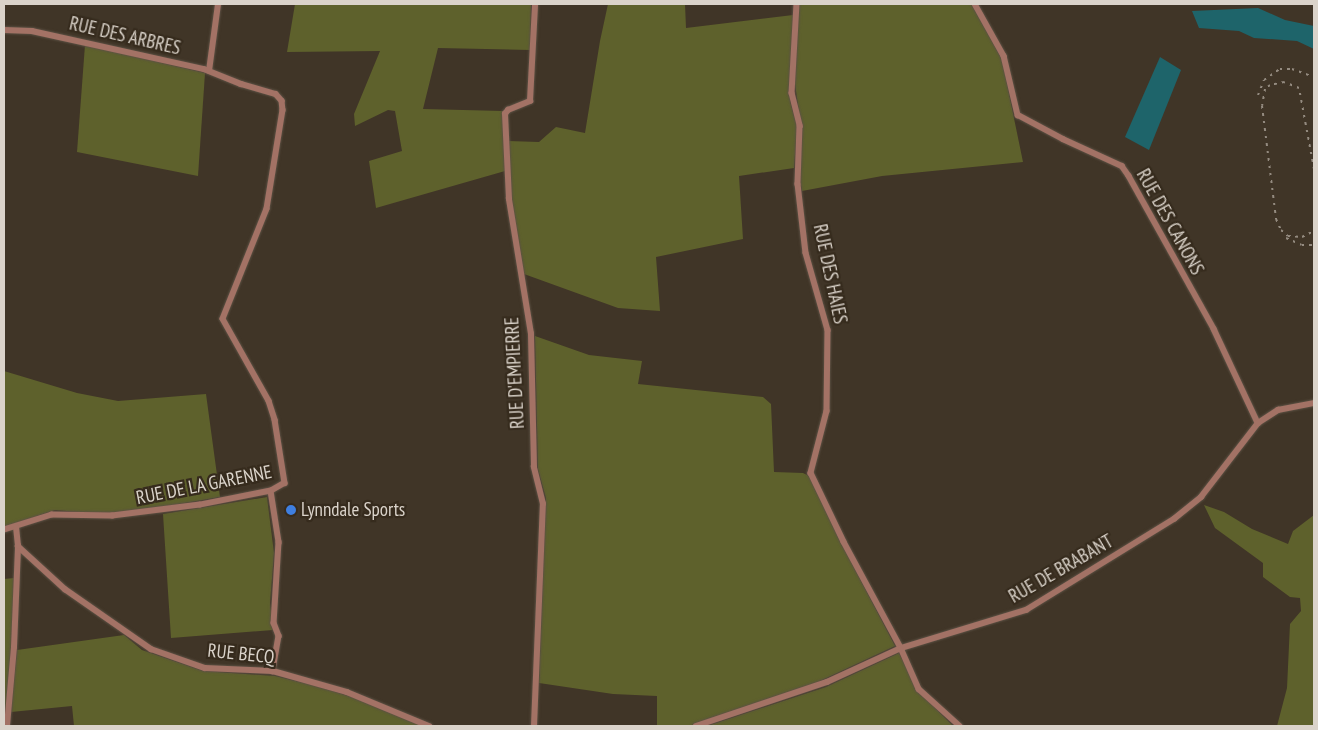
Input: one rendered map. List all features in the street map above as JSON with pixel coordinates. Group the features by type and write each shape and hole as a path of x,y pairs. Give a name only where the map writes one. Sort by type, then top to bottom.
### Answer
{"street":[{"path":"209,71 218,4"},
{"name":"RUE D'EMPIERRE","path":"534,4 530,100 508,110 506,114 509,200 531,334 534,467 543,504 534,726"},
{"name":"RUE DES HAIES","path":"797,4 792,93 800,126 798,184 806,253 828,330 826,411 811,473 844,542 900,648 919,690 960,726"},
{"name":"RUE DES CANONS","path":"975,4 1004,56 1018,115 1063,139 1122,166 1129,176 1214,329 1258,423"},
{"name":"RUE DES ARBRES","path":"4,30 47,34 209,71"},
{"name":"RUE DE LA GARENNE","path":"4,530 16,528 52,515 113,516 200,505 270,491 286,483 275,420 269,401 223,319 267,209 283,110 282,101 276,94 241,84 209,71"},
{"name":"RUE DE BRABANT","path":"696,726 826,682 900,648 1026,610 1174,519 1201,497 1258,423 1278,410 1314,403"},
{"path":"270,491 279,542 274,623 279,636 273,671"},
{"path":"7,726 14,647 18,546 16,528"},
{"name":"RUE BECQ","path":"18,546 65,590 151,649 205,668 273,671 347,692 429,726"}],"green space":[{"path":"295,4 531,4 530,50 438,48 423,109 503,111 505,171 376,208 369,161 402,151 395,111 388,110 355,126 354,114 380,51 287,52"},
{"path":"608,4 685,4 686,28 793,15 790,101 797,127 794,168 739,176 743,239 656,257 660,311 618,308 524,274 517,241 509,176 508,141 539,142 556,127 585,133"},
{"path":"799,4 972,4 1002,60 1023,162 882,176 802,191 800,180 802,132 795,84"},
{"path":"85,45 205,73 198,176 77,152"},
{"path":"535,336 589,355 642,361 638,384 763,397 771,404 774,472 803,473 809,476 840,541 895,646 807,687 689,726 657,726 657,696 613,694 539,683 546,498 538,469"},
{"path":"4,371 77,393 118,401 206,394 220,497 113,515 55,510 4,527"},
{"path":"267,497 274,553 270,603 273,630 171,638 163,514"},
{"path":"1204,505 1224,512 1252,529 1288,544 1293,531 1314,515 1314,726 1277,726 1287,688 1290,624 1301,611 1300,598 1290,597 1263,577 1263,563 1215,528"},
{"path":"14,578 11,652 4,726 4,579"},
{"path":"124,635 142,650 203,671 275,676 316,686 358,699 423,726 74,726 72,706 11,712 17,650"},
{"path":"899,653 918,691 953,726 707,726 826,687"}],"water":[{"path":"1258,8 1285,20 1314,26 1314,49 1297,41 1254,38 1239,31 1199,28 1192,11"},
{"path":"1160,57 1181,70 1149,150 1125,137"}],"railway":[{"path":"1258,95 1264,80 1280,69 1292,69 1314,77"},
{"path":"1314,169 1299,88 1284,82 1270,85 1265,89 1262,106 1276,219 1281,230 1288,236 1302,237 1314,231"},
{"path":"1286,238 1302,245 1314,245"}],"place":[{"name":"Lynndale Sports","path":"291,510"}]}
